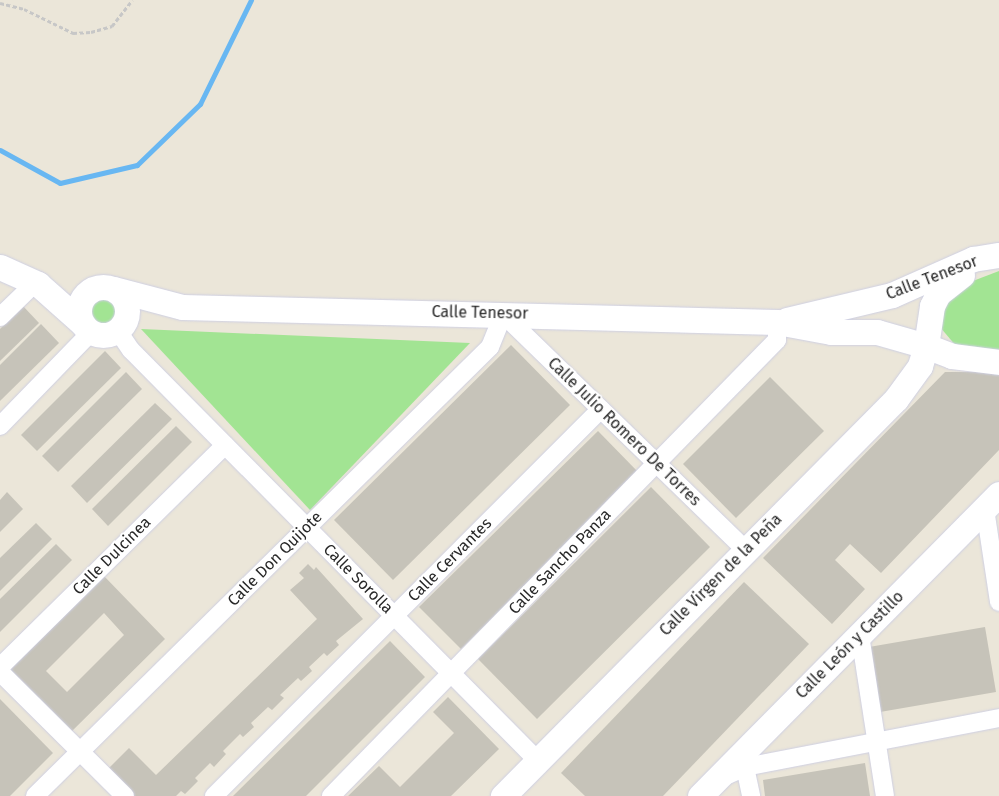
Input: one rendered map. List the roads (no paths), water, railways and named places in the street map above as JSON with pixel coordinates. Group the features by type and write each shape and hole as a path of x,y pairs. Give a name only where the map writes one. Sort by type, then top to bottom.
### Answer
{"street":[{"name":"Calle Tenesor","path":"777,322 892,295 973,260 999,255"},
{"name":"Calle Virgen de la Peña","path":"504,796 906,385 920,366 926,346 932,306 944,287 960,276 999,260"},
{"path":"0,266 36,284 86,327 104,336 120,329 128,307 106,288 85,295 81,302 86,327"},
{"name":"Calle Tenesor","path":"36,284 106,288 182,307 777,322 832,332 877,332 926,346 952,356 999,362"},
{"path":"0,318 36,284"},
{"name":"Calle Tenesor","path":"120,329 182,307"},
{"name":"Calle Julio Romero De Torres","path":"503,314 745,549"},
{"name":"Calle Don Quijote","path":"35,796 490,347 503,314"},
{"name":"Calle Sancho Panza","path":"331,796 777,340 777,322"},
{"path":"0,426 86,327"},
{"name":"Calle Sorolla","path":"120,329 131,350 538,761"},
{"path":"832,332 889,344 902,352 910,369 906,385"},
{"name":"Calle Cervantes","path":"214,796 601,409"},
{"name":"Calle Dulcinea","path":"0,668 225,445"},
{"path":"992,501 999,602"},
{"name":"Calle León y Castillo","path":"708,788 992,501"},
{"path":"860,635 875,742 885,796"},
{"path":"0,672 125,796"},
{"path":"708,788 746,768 999,718"},
{"path":"746,768 751,796"}],"waterway":[{"path":"0,150 60,183 137,165 200,104 251,0"}]}
